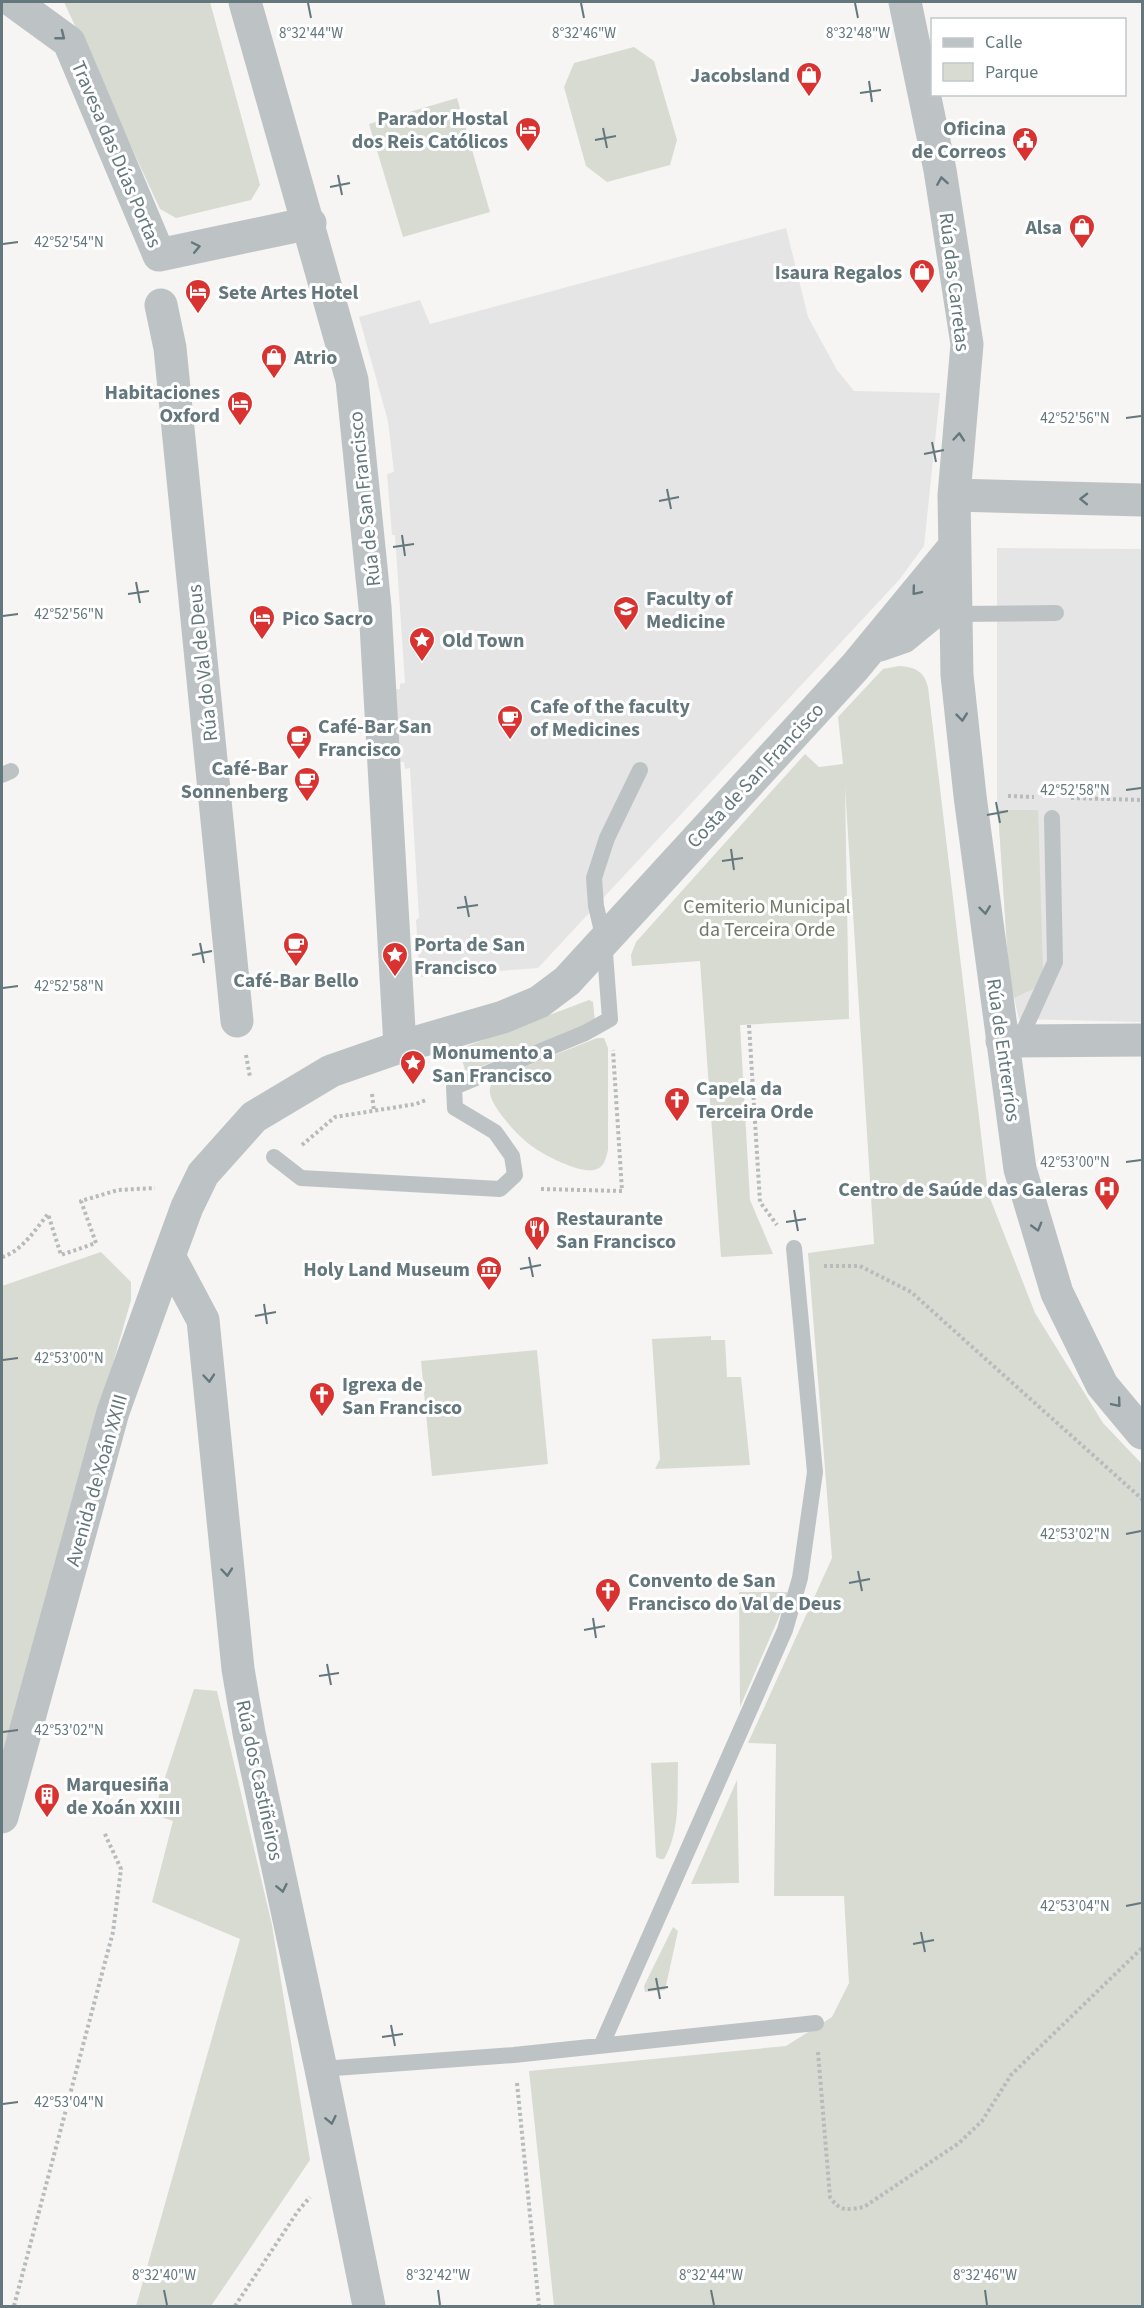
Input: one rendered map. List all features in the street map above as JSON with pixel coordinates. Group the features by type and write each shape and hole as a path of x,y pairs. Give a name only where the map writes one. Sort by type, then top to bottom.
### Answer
{"street":[{"name":"Travesa das Dúas Portas","path":"14,2 69,42 158,278 310,223"},
{"name":"Rúa de San Francisco","path":"245,2 310,223 352,380 375,607 400,1047"},
{"name":"Rúa das Carretas","path":"905,2 940,170 967,344 954,495 955,614"},
{"name":"Rúa do Val de Deus","path":"158,278 170,348 237,1021"},
{"path":"954,495 1143,500"},
{"name":"Costa de San Francisco","path":"203,1174 254,1117 331,1071 400,1047 503,1017 539,1002 567,981 866,653 954,547"},
{"name":"Costa de San Francisco","path":"866,653 903,637 936,610 955,614"},
{"name":"Rúa de Entrerríos","path":"955,614 957,675 970,796 1011,1040 1020,1169 1057,1293 1102,1385 1143,1432"},
{"path":"903,637 930,646 946,660 957,675"},
{"path":"1011,1040 1143,1040"},
{"name":"Avenida de Xoán XXIII","path":"2,1817 10,1753 113,1412 187,1207 203,1174"},
{"name":"Rúa dos Castiñeiros","path":"169,1256 203,1320 238,1669 249,1733 369,2307"}],"lane":[{"path":"955,614 1056,613"},
{"path":"274,1157 301,1178 500,1189 515,1175 512,1156 495,1132 455,1108 454,1087 585,1033 610,1019 604,940 596,906 594,878 607,838 640,770"},
{"path":"1011,1040 1055,962 1052,818"},
{"path":"602,2044 785,1630 800,1578 815,1472 794,1248"},
{"path":"321,2069 514,2055 816,2023"}],"path":[{"path":"500,1189 622,1191 610,1019"},
{"path":"749,1025 760,1202 794,1248"},
{"path":"299,1148 335,1117 416,1104 454,1087"},
{"path":"2,1257 12,1254 29,1238 48,1214 61,1255 96,1243 81,1201 118,1190 156,1188"},
{"path":"796,1267 845,1264 860,1266 912,1292 1143,1499"},
{"path":"14,2307 114,1932 121,1869 104,1832"},
{"path":"816,2023 830,2197 836,2206 848,2210 864,2207 959,2143 982,2121 1011,2075 1143,1948"},
{"path":"514,2055 539,2307"},
{"path":"235,2307 298,2211 340,2163"}],"shaded area":[{"name":"Faculty of Medicine","path":"786,228 808,317 837,370 854,391 940,393 924,546 899,580 538,968 420,977 416,920 419,918 410,768 405,769 404,762 398,762 392,690 400,689 400,684 405,683 395,535 392,535 387,474 394,472 388,421 359,317 420,300 430,324"},
{"path":"997,548 1142,549 1142,1022 1019,1019 1009,976 997,796"}],"green space":[{"path":"64,2 210,2 260,185 251,200 176,218 160,209"},
{"path":"634,47 654,61 677,140 670,165 607,182 586,166 564,87 574,63"},
{"path":"457,98 490,212 403,237 369,124"},
{"name":"Cemiterio Municipal da Terceira Orde","path":"899,666 910,667 918,671 924,677 928,687 988,1193 1035,1313 1103,1423 1142,1464 1142,2304 1138,2306 554,2306 529,2071 786,2046 832,2017 849,1983 844,1896 774,1896 776,1744 748,1743 832,1558 808,1253 874,1244 845,787 849,1019 740,1025 750,1200 773,1254 721,1257 700,961 632,966 631,955 636,942 805,754 819,767 843,764 838,717 883,669"},
{"path":"998,810 1038,810 1043,970 1035,988 1014,998 1009,976"},
{"path":"589,1000 593,1002 595,1022 592,1025 468,1071 465,1070 460,1053 462,1048"},
{"path":"597,1038 604,1038 608,1048 608,1150 602,1166 591,1170 562,1163 529,1144 511,1127 498,1110 490,1095 490,1089 491,1084 502,1076"},
{"path":"101,1252 131,1282 131,1300 2,1758 2,1286"},
{"path":"711,1336 711,1340 725,1340 727,1377 741,1377 750,1465 655,1469 660,1459 652,1339"},
{"path":"537,1350 548,1464 432,1476 421,1361"},
{"path":"739,1592 787,1592 788,1596 740,1707"},
{"path":"194,1689 217,1691 272,1925 310,2160 211,2306 136,2306 240,1939 152,1902 173,1821 153,1814"},
{"path":"678,1762 676,1824 664,1859 660,1859 656,1857 651,1763"},
{"path":"737,1780 739,1883 691,1884"},
{"path":"673,1927 678,1931 665,1990 645,1992 644,1986"}],"place":[{"name":"Jacobsland","path":"809,98"},
{"name":"Parador Hostal dos Reis Católicos","path":"528,153"},
{"name":"Oficina de Correos","path":"1025,163"},
{"name":"Alsa","path":"1082,250"},
{"name":"Isaura Regalos","path":"922,295"},
{"name":"Sete Artes Hotel","path":"198,315"},
{"name":"Atrio","path":"274,380"},
{"name":"Habitaciones Oxford","path":"240,427"},
{"name":"Faculty of Medicine","path":"626,632"},
{"name":"Pico Sacro","path":"262,641"},
{"name":"Old Town","path":"422,663"},
{"name":"Cafe of the faculty of Medicines","path":"510,741"},
{"name":"Café-Bar San Francisco","path":"299,761"},
{"name":"Café-Bar Sonnenberg","path":"307,803"},
{"name":"Café-Bar Bello","path":"296,968"},
{"name":"Porta de San Francisco","path":"395,978"},
{"name":"Monumento a San Francisco","path":"413,1086"},
{"name":"Capela da Terceira Orde","path":"677,1123"},
{"name":"Centro de Saúde das Galeras","path":"1107,1212"},
{"name":"Restaurante San Francisco","path":"537,1252"},
{"name":"Holy Land Museum","path":"489,1292"},
{"name":"Igrexa de San Francisco","path":"322,1418"},
{"name":"Convento de San Francisco do Val de Deus","path":"608,1614"},
{"name":"Marquesiña de Xoán XXIII","path":"47,1819"}]}
